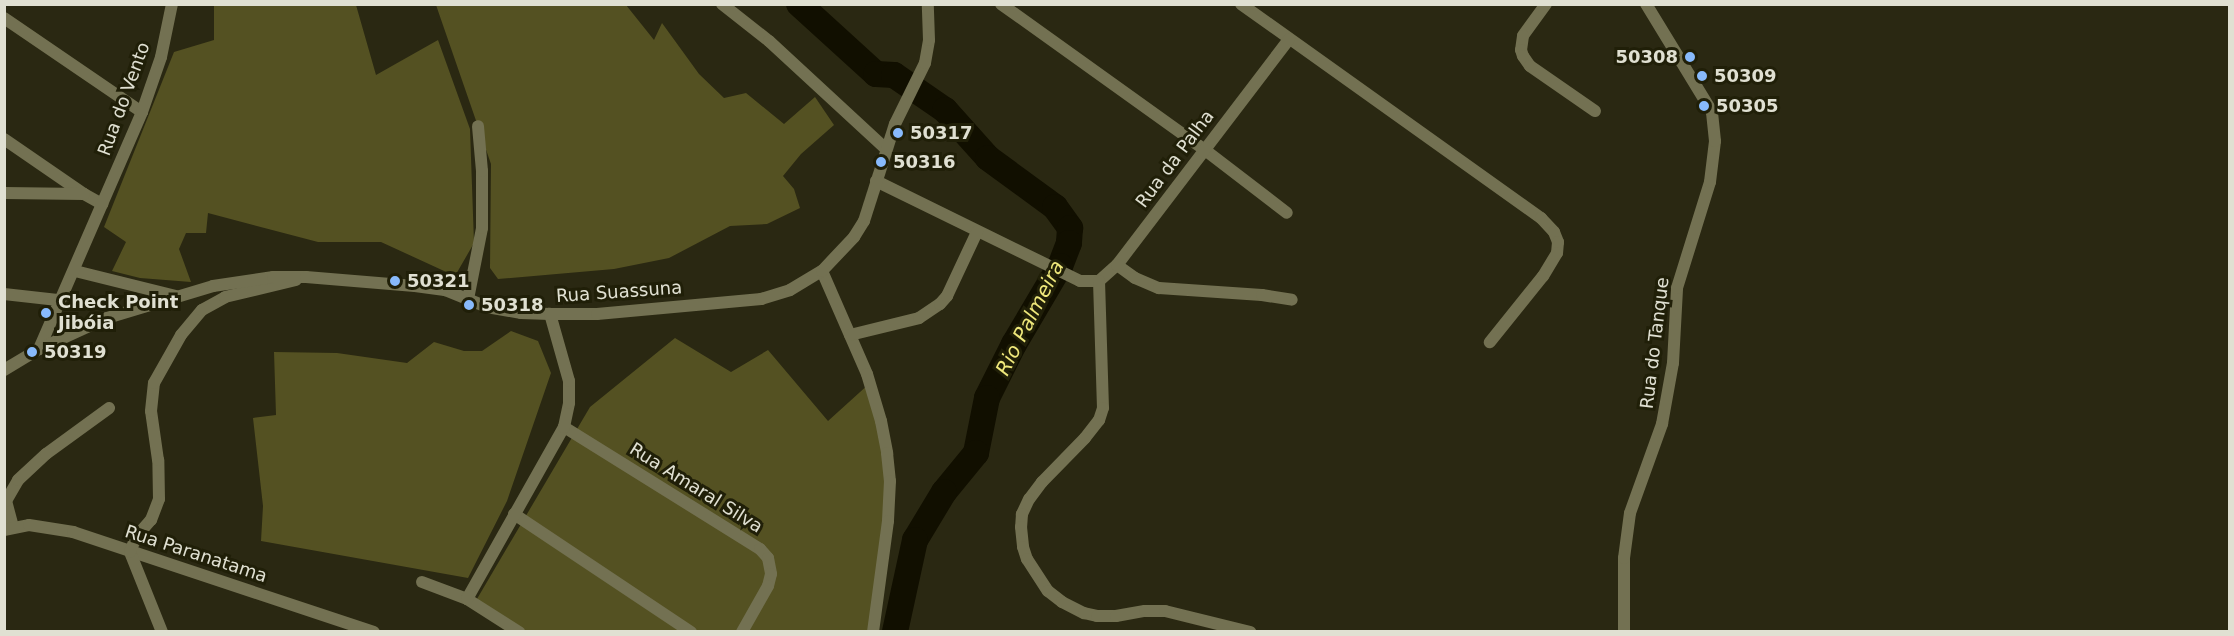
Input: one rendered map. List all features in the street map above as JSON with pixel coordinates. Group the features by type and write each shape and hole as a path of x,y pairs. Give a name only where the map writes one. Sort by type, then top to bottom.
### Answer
{"street":[{"path":"722,4 769,41 886,149"},
{"name":"Rua Suassuna","path":"4,370 39,349 107,318 213,286 273,278 306,277 415,286 445,290 468,299 520,313 550,314 597,315 761,299 790,290 822,271 854,237 864,220 904,101 925,63 929,40 928,4"},
{"path":"1001,4 1205,150 1287,213"},
{"path":"1241,4 1541,218 1554,232 1558,242 1557,253 1544,276 1490,342"},
{"path":"1546,4 1523,36 1521,50 1523,56 1530,66 1595,111"},
{"name":"Rua do Tanque","path":"1624,632 1624,558 1630,513 1662,424 1673,363 1677,288 1710,182 1715,141 1712,112 1646,4"},
{"name":"Rua do Vento","path":"39,349 58,300 75,271 142,112 161,57 172,5"},
{"path":"4,18 142,112"},
{"name":"Rua da Palha","path":"1099,281 1117,265 1289,39"},
{"path":"468,299 482,228 482,171 477,126"},
{"path":"4,139 102,204"},
{"path":"876,181 977,232 1056,267 1080,281 1099,281 1103,408 1092,429 1029,499 1022,514 1023,547 1027,559 1048,591 1062,602 1084,613 1097,616 1165,611 1251,632"},
{"path":"4,193 84,194"},
{"path":"850,335 919,318 940,304 947,296 977,232"},
{"path":"1117,265 1135,278 1159,288 1262,295 1292,300"},
{"path":"75,271 176,296"},
{"path":"822,271 867,374 881,421 890,481 888,521 873,632"},
{"path":"162,632 130,552 136,537 151,519 159,499 159,469 151,400 157,376 175,345 196,316 216,301 306,277"},
{"path":"4,294 58,300"},
{"path":"467,599 564,427 569,402 569,381 550,314"},
{"path":"9,529 6,501 18,480 54,447 109,408"},
{"name":"Rua Amaral Silva","path":"564,427 760,549 768,558 771,574 768,586 742,632"},
{"path":"514,514 691,632"},
{"name":"Rua Paranatama","path":"9,529 29,525 73,532 374,632"},
{"path":"422,582 467,599 519,632"}],"shaded area":[{"path":"214,5 356,5 376,75 438,40 470,129 474,243 455,276 381,242 318,242 208,213 206,233 186,233 179,249 191,282 140,278 112,271 126,242 104,227 174,52 214,40"},
{"path":"436,5 626,5 654,40 662,23 699,74 724,98 746,93 784,124 815,97 834,125 801,154 783,176 794,189 800,208 767,224 730,226 669,258 614,269 498,279 490,268 491,164"},
{"path":"511,331 538,341 551,373 507,501 468,578 261,541 263,506 253,418 276,415 274,352 337,353 407,363 434,342 464,351 482,351"},
{"path":"675,338 731,372 768,350 828,421 870,383 889,474 872,631 525,631 474,604 590,407"}],"waterway":[{"name":"Rio Palmeira","path":"799,4 876,74 894,75 945,110 988,158 1055,207 1070,228 1069,243 1060,266 1014,344 987,398 976,453 944,492 915,540 895,632"}],"place":[{"name":"50308","path":"1690,57"},
{"name":"50309","path":"1702,76"},
{"name":"50305","path":"1704,106"},
{"name":"50317","path":"898,133"},
{"name":"50316","path":"881,162"},
{"name":"50321","path":"395,281"},
{"name":"50318","path":"469,305"},
{"name":"Check Point Jibóia","path":"46,313"},
{"name":"50319","path":"32,352"}]}
